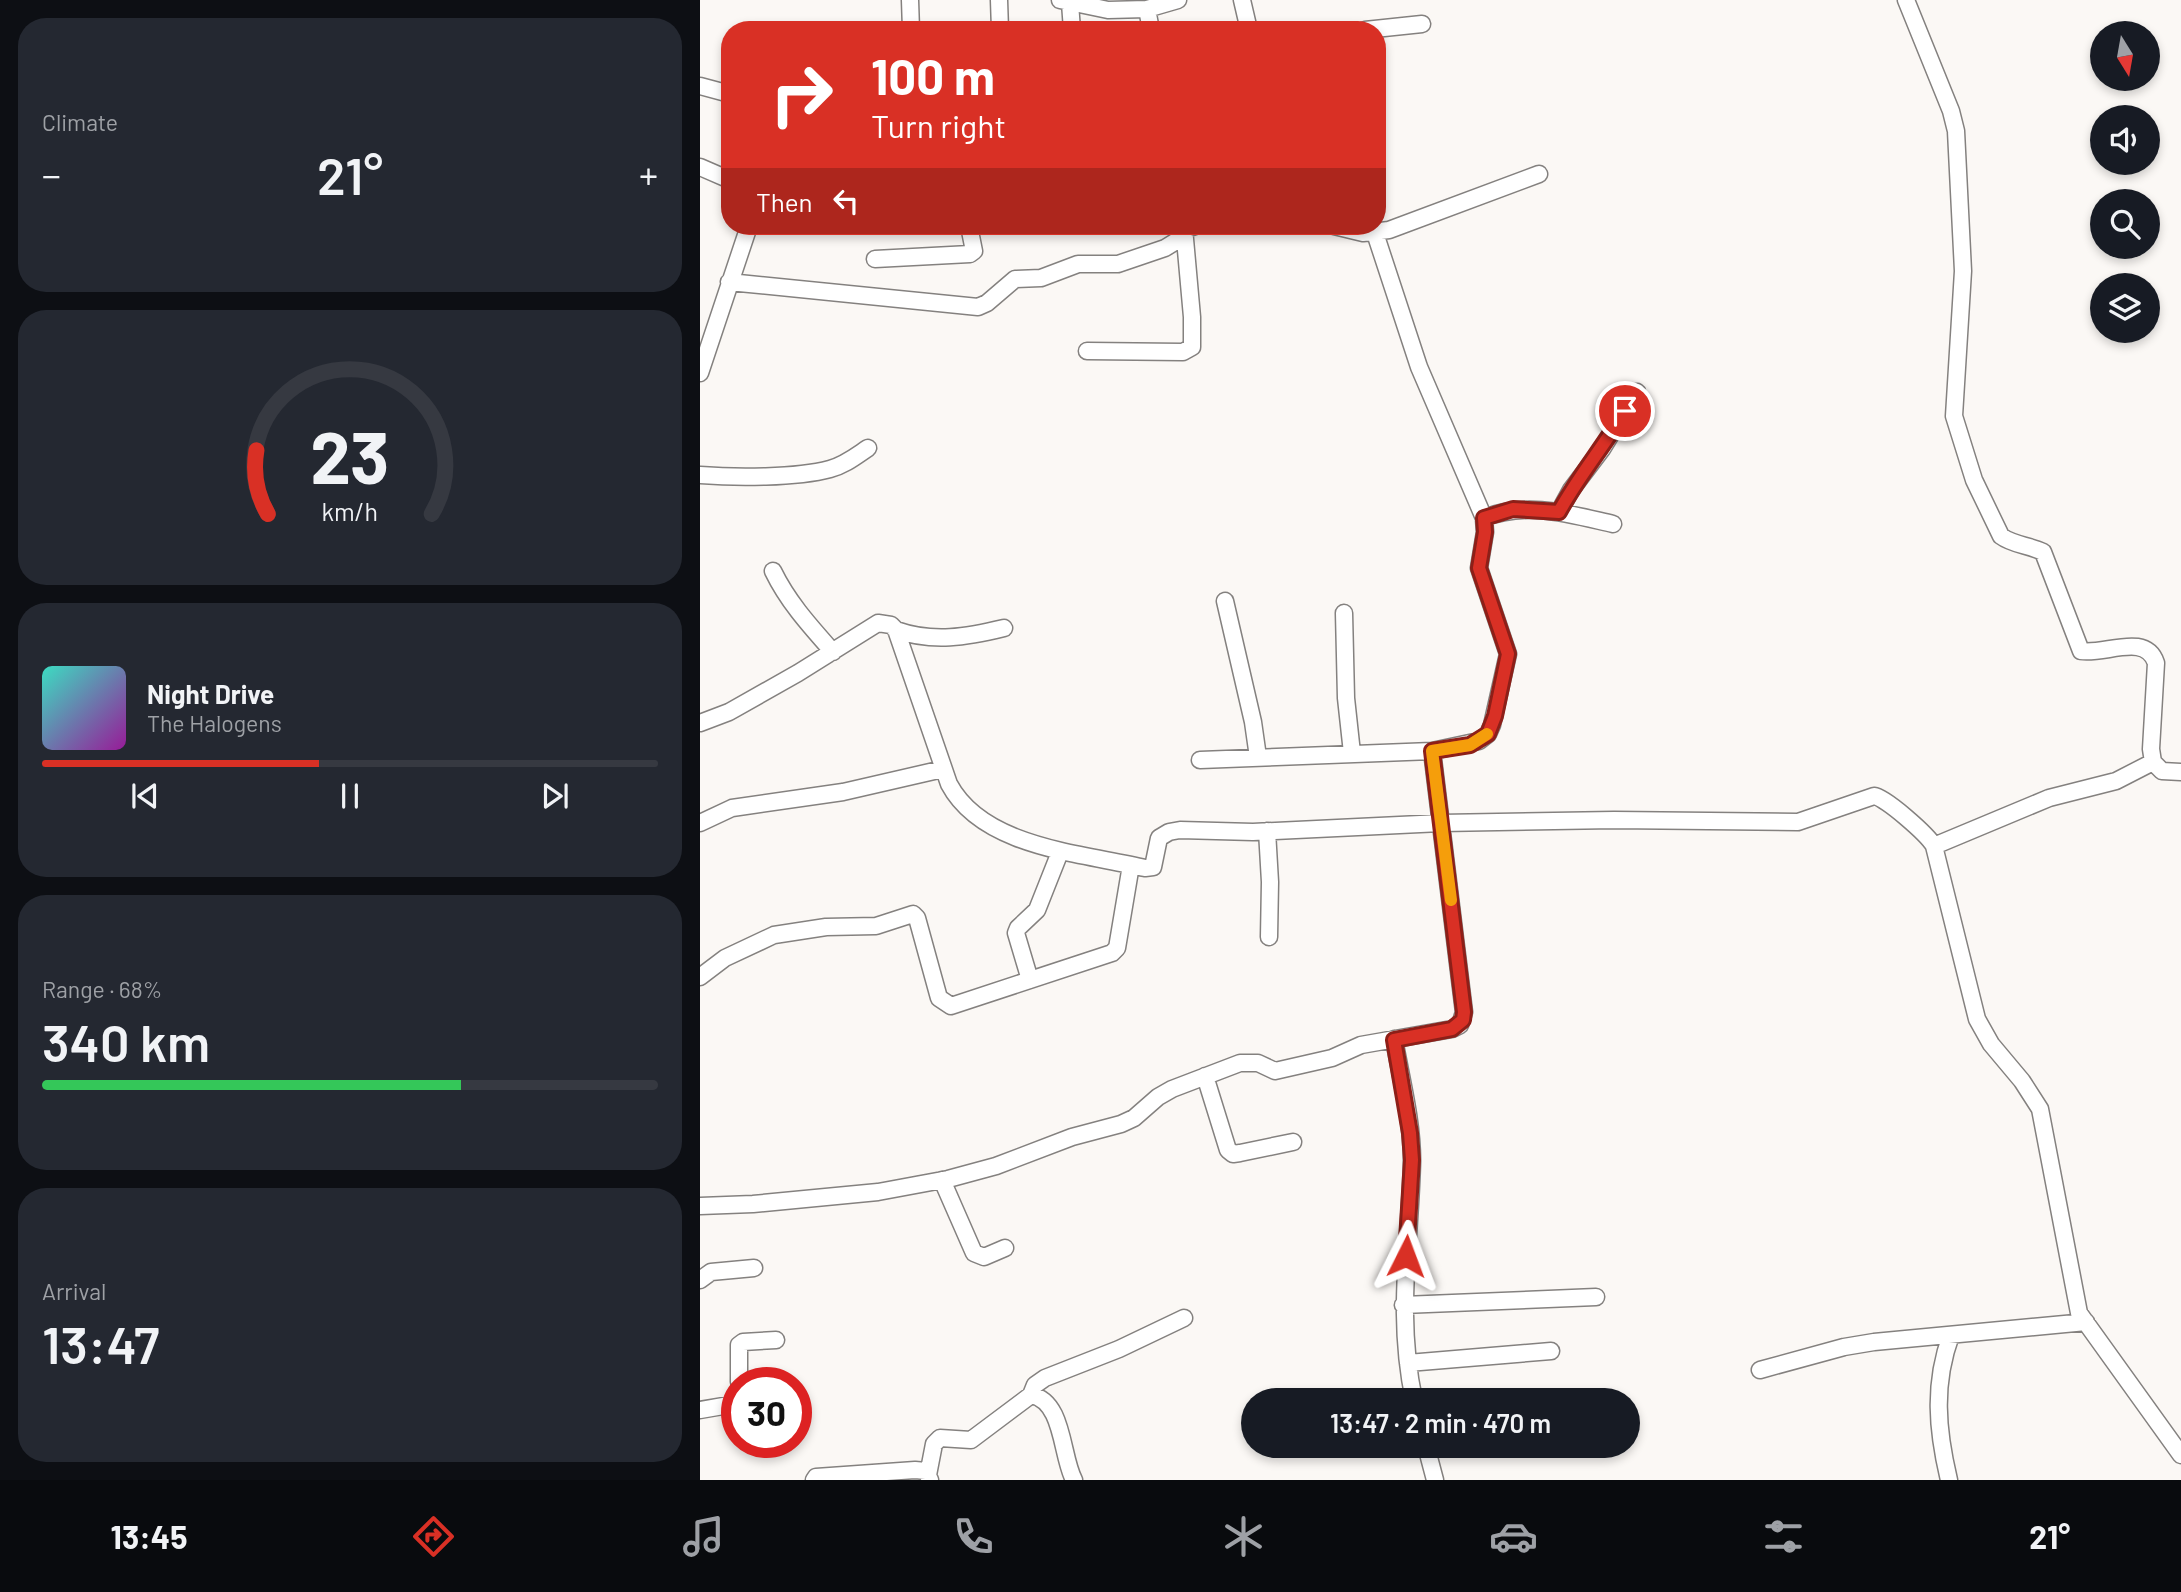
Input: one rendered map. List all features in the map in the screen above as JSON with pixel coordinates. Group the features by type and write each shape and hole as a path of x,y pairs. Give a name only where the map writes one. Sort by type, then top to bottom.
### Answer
{"street":[{"path":"910,0 911,21"},
{"path":"999,0 1000,21"},
{"path":"1070,21 1065,1 1147,9 1178,0"},
{"path":"1242,0 1247,21"},
{"path":"1906,0 1951,111 1956,131 1963,237 1953,405 1957,429 1984,505 2001,536 2009,542 2032,546 2043,552 2081,651 2093,653 2137,646 2147,648 2153,653 2156,663 2151,749 2154,762 2162,771 2181,772"},
{"path":"1147,9 1149,21"},
{"path":"1386,28 1422,24"},
{"path":"700,86 721,92"},
{"path":"700,167 721,176"},
{"path":"1386,229 1539,174"},
{"path":"700,373 746,235"},
{"path":"876,258 970,254 974,251 971,235"},
{"path":"729,282 978,307 987,303 1015,279 1041,278 1078,264 1118,264 1165,248 1182,235"},
{"path":"1087,351 1183,352 1192,347 1188,235"},
{"path":"1200,760 1432,751 1470,745 1488,734 1507,664 1506,646 1479,568 1485,532 1484,518 1419,367 1377,235"},
{"path":"1559,512 1637,392"},
{"path":"700,475 755,476 830,469 847,463 868,448"},
{"path":"1484,518 1513,509 1559,512 1613,524"},
{"path":"773,571 790,603 833,652"},
{"path":"1225,600 1253,722 1258,757"},
{"path":"1344,613 1346,698 1352,753"},
{"path":"700,723 729,712 878,623 891,625 896,630 917,638 939,639 959,638 1004,628"},
{"path":"896,630 943,769 957,799 969,812 1012,835 1060,852 1145,868 1153,867 1159,838 1169,832 1615,820 1798,822 1878,796 1921,830 1934,846 1977,1019 1991,1044 2022,1081 2040,1109 2075,1303 2085,1322 2181,1454"},
{"path":"700,1206 753,1204 878,1192 942,1180 996,1166 1072,1137 1121,1124 1134,1118 1158,1097 1205,1076 1250,1062 1275,1071 1332,1058 1361,1045 1452,1029 1463,1020 1432,751"},
{"path":"1934,846 2049,798 2116,781 2154,762"},
{"path":"700,822 732,808 842,792 943,769"},
{"path":"1267,831 1269,937"},
{"path":"1030,980 1016,933 1037,910 1060,852"},
{"path":"700,976 725,958 774,935 826,927 876,926 907,914 917,918 939,998 951,1006 1112,953 1117,948 1131,865"},
{"path":"1394,1040 1407,1107 1412,1160 1403,1305 1412,1388"},
{"path":"1205,1076 1228,1150 1233,1154 1293,1142"},
{"path":"942,1180 974,1253 985,1257 1005,1248"},
{"path":"700,1280 711,1272 754,1268"},
{"path":"1403,1305 1595,1297"},
{"path":"929,1477 934,1444 940,1438 971,1440 1031,1395 1035,1385 1045,1378 1119,1349 1184,1318"},
{"path":"1760,1370 1844,1347 1908,1338 2085,1322"},
{"path":"1950,1480 1940,1443 1938,1380 1951,1335"},
{"path":"739,1367 739,1345 743,1342 776,1339"},
{"path":"1408,1363 1551,1351"},
{"path":"1031,1395 1036,1396 1055,1417 1068,1469 1074,1480"},
{"path":"700,1410 721,1406"},
{"path":"1429,1458 1434,1480"},
{"path":"814,1480 816,1476 915,1470 926,1471 929,1477"}],"slow traffic":[{"path":"1451,900 1432,751 1470,745 1487,734"}],"route":[{"path":"1406,1256 1412,1160 1407,1107 1394,1040 1452,1029 1460,1025 1464,1012 1432,751 1470,745 1488,734 1507,664 1506,646 1479,568 1485,532 1484,518 1513,509 1559,512 1625,411"}]}
